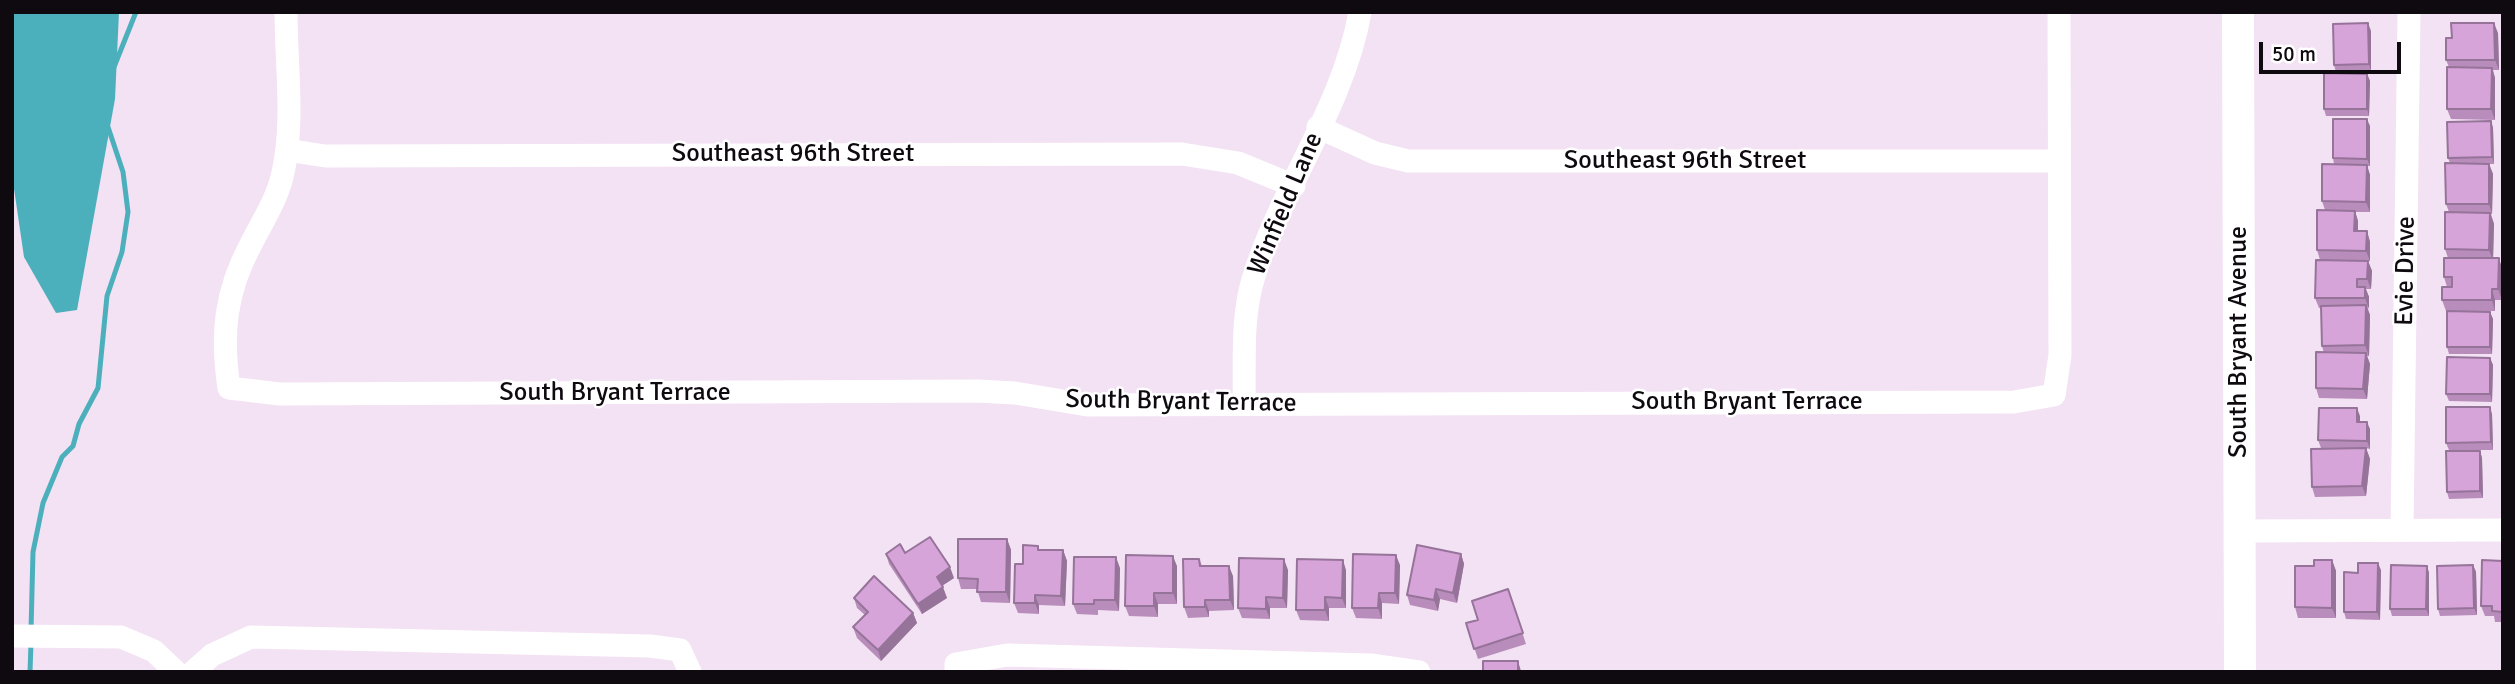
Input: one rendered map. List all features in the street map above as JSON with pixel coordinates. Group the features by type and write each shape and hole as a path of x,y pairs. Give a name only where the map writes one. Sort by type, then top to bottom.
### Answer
{"street":[{"name":"South Bryant Terrace","path":"286,12 287,150 275,197 236,273 229,296 223,349 229,388 280,394 989,391 1087,405 2001,402 2054,395 2060,355 2059,12"},
{"name":"Winfield Lane","path":"1244,404 1245,331 1250,289 1262,253 1350,56 1360,12"},
{"name":"South Bryant Avenue","path":"2238,12 2240,672"},
{"name":"Evie Drive","path":"2402,530 2409,12"},
{"name":"Southeast 96th Street","path":"1318,127 1375,153 1408,162 2058,160"},
{"name":"Southeast 96th Street","path":"287,150 338,156 1182,154 1238,163 1294,186"},
{"path":"2240,531 2503,530"},
{"path":"12,636 121,637 154,651 176,672"},
{"path":"193,672 212,655 251,637 650,646 681,650 690,672"},
{"path":"956,668 1007,655 1189,666 1371,665 1419,671"}],"water":[{"path":"12,12 119,12 115,99 77,310 56,313 24,257 12,175"}],"building":[{"path":"2368,23 2369,64 2334,65 2333,24"},
{"path":"2451,23 2494,23 2495,60 2446,60 2446,38 2452,38"},
{"path":"2447,67 2492,68 2491,109 2447,109"},
{"path":"2324,73 2367,74 2367,109 2324,109"},
{"path":"2333,119 2367,119 2367,159 2333,158"},
{"path":"2491,121 2492,157 2448,158 2447,122"},
{"path":"2445,163 2489,164 2489,204 2446,204"},
{"path":"2322,164 2367,165 2366,202 2322,201"},
{"path":"2317,210 2355,211 2354,231 2367,231 2366,251 2317,250"},
{"path":"2445,212 2490,213 2489,250 2445,249"},
{"path":"2444,258 2499,258 2498,289 2492,289 2492,300 2442,300 2442,287 2452,287 2452,277 2444,277"},
{"path":"2316,260 2368,261 2367,279 2357,279 2357,287 2365,287 2365,298 2315,298"},
{"path":"2366,305 2365,345 2322,346 2321,306"},
{"path":"2447,311 2490,312 2490,347 2447,347"},
{"path":"2316,352 2366,353 2363,389 2316,388"},
{"path":"2447,357 2490,358 2490,394 2446,394"},
{"path":"2446,407 2490,407 2491,442 2446,443"},
{"path":"2319,408 2357,408 2357,422 2367,422 2367,441 2318,440"},
{"path":"2366,448 2362,486 2312,487 2311,449"},
{"path":"2446,451 2480,451 2480,491 2447,492"},
{"path":"930,537 950,567 937,577 943,587 918,604 886,554 900,544 905,553"},
{"path":"958,539 1007,539 1006,592 977,592 978,579 958,578"},
{"path":"1023,545 1038,546 1038,550 1063,550 1061,596 1035,595 1035,603 1014,603 1015,564 1023,564"},
{"path":"1417,545 1461,554 1453,593 1436,589 1434,600 1407,595"},
{"path":"1353,554 1396,555 1395,593 1379,593 1378,608 1352,608"},
{"path":"1126,555 1173,556 1173,593 1154,593 1154,606 1125,606"},
{"path":"1074,557 1116,557 1115,600 1073,604"},
{"path":"1239,558 1284,559 1283,598 1266,597 1266,609 1238,608"},
{"path":"1183,559 1199,559 1200,566 1229,566 1230,600 1205,600 1205,607 1184,607"},
{"path":"1297,559 1343,560 1342,598 1325,597 1325,610 1296,610"},
{"path":"2314,560 2332,560 2332,608 2295,607 2295,566 2314,566"},
{"path":"2482,560 2503,561 2503,612 2492,611 2492,606 2481,606"},
{"path":"2358,563 2378,563 2377,612 2344,612 2344,572 2358,573"},
{"path":"2391,565 2427,566 2426,609 2390,609"},
{"path":"2473,565 2474,608 2438,609 2437,566"},
{"path":"874,576 913,613 878,650 853,627 868,612 854,598"},
{"path":"1508,589 1523,633 1474,649 1466,623 1478,620 1472,601"},
{"path":"1483,661 1518,661 1518,672 1483,672"}],"waterway":[{"path":"114,67 136,12"},
{"path":"31,630 33,552 43,503 62,457 73,446 79,424 98,388 107,296 122,252 128,212 123,172 108,127"},
{"path":"30,672 31,643"}]}
